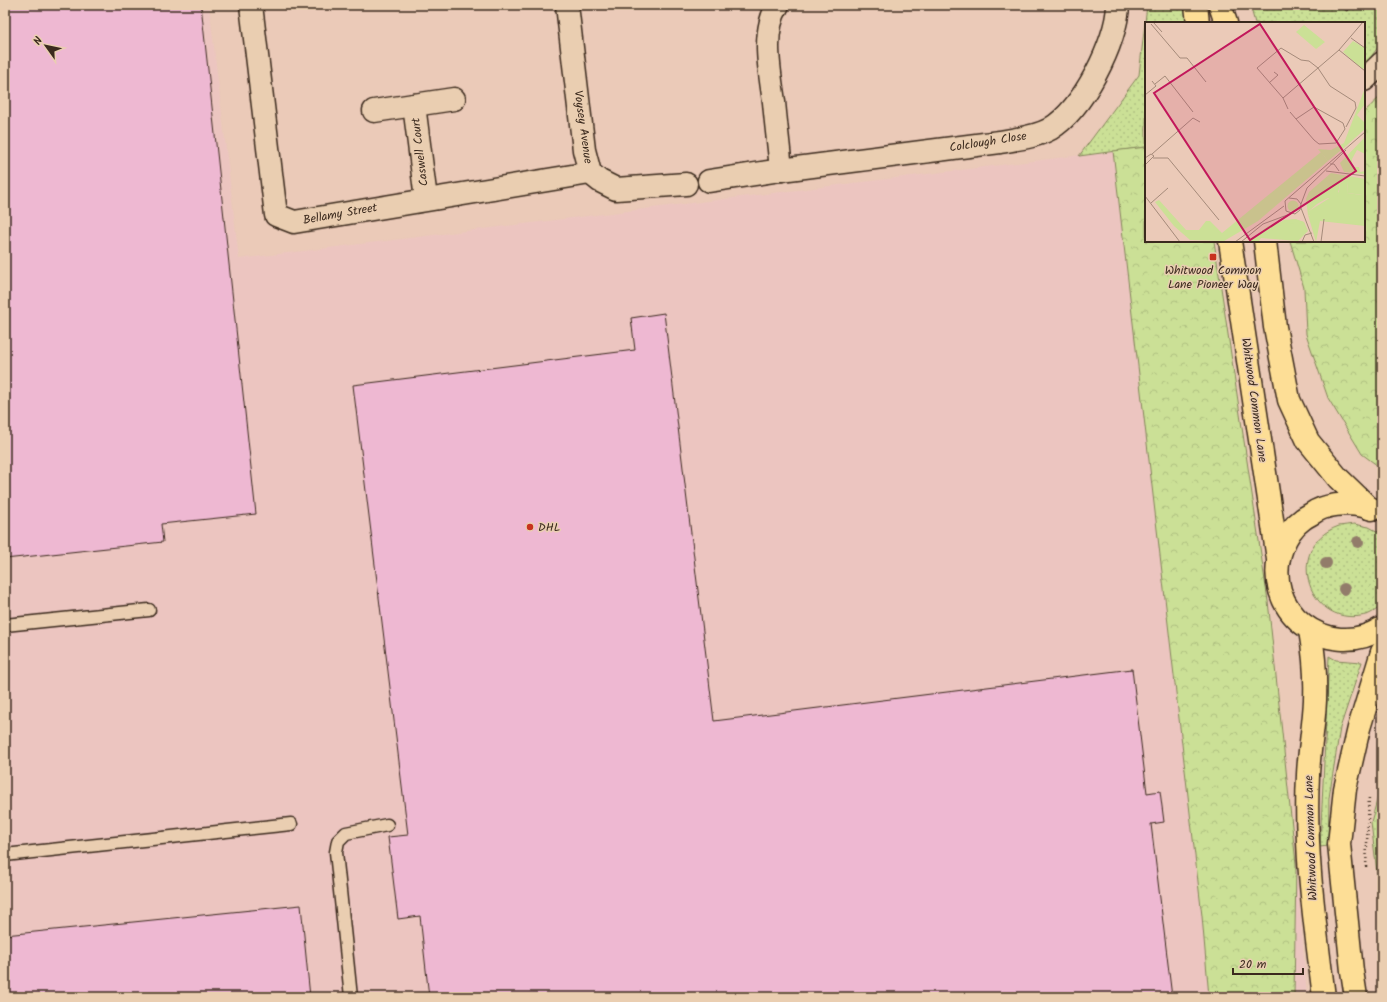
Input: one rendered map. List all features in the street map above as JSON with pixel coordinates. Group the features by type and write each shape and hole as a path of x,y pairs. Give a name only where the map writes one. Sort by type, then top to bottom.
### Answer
{"main road":[{"path":"1196,5 1198,22"},
{"path":"1220,5 1226,22"},
{"name":"Whitwood Common Lane","path":"1230,242 1278,559"},
{"path":"1265,242 1275,327 1289,400 1308,441 1338,478 1376,511"},
{"path":"1376,511 1346,504 1323,508 1302,519 1287,537 1278,559 1277,580 1283,600 1294,617 1310,630 1330,638 1352,640 1373,634 1382,628"},
{"name":"Whitwood Common Lane","path":"1310,630 1315,656 1315,699 1308,776 1308,830 1313,908 1324,997"},
{"path":"1356,997 1339,844 1345,789 1359,728 1382,652"}],"street":[{"name":"Bellamy Street","path":"251,5 276,215 294,222 590,173"},
{"name":"Voysey Avenue","path":"567,5 584,150 590,173 600,181 616,188 686,184"},
{"path":"778,5 773,13 769,29 768,53 781,170"},
{"name":"Colclough Close","path":"709,181 781,170 1000,142 1033,135 1050,129 1066,116 1092,82 1104,58 1115,28 1118,5"},
{"path":"1365,79 1382,63"},
{"name":"Caswell Court","path":"374,111 454,99"},
{"name":"Caswell Court","path":"414,105 426,199"}],"lane":[{"path":"5,625 149,610"},
{"path":"5,855 291,824"},
{"path":"351,997 336,852 338,841 346,833 387,825"}],"path":[{"path":"1366,871 1369,794"}],"shaded area":[{"path":"5,5 209,5 239,259 1145,147 1145,242 1146,242 1268,601 1296,864 1307,997 5,997"}],"green space":[{"path":"1147,5 1186,5 1188,22 1145,22"},
{"path":"1250,5 1338,5 1347,11 1351,5 1382,5 1382,42 1365,65 1365,22 1255,22"},
{"path":"1145,22 1145,147 1079,156 1139,75"},
{"path":"1382,95 1382,469 1362,454 1328,398 1306,334 1304,288 1290,242 1365,242 1365,111"},
{"path":"1145,147 1145,242 1214,242 1268,601 1296,864 1294,997 1209,997 1202,916 1113,151"},
{"path":"1354,524 1369,527 1382,534 1382,606 1369,614 1348,616 1331,611 1318,600 1310,585 1307,568 1311,551 1321,536 1339,526"},
{"path":"1329,656 1336,660 1362,662 1340,728 1329,798 1328,846 1320,847"},
{"path":"1382,782 1382,916 1371,822"}],"building":[{"path":"5,5 201,5 256,514 161,524 163,542 5,559"},
{"path":"1338,5 1351,5 1347,11"},
{"name":"DHL","path":"664,313 714,721 1132,669 1147,793 1160,791 1164,822 1151,824 1172,997 429,997 420,916 398,919 388,837 408,835 353,385 635,350 631,318"},
{"path":"301,905 310,997 5,997 5,935"}],"place":[{"name":"Whitwood Common Lane Pioneer Way","path":"1213,257"},
{"name":"DHL","path":"530,527"}]}
